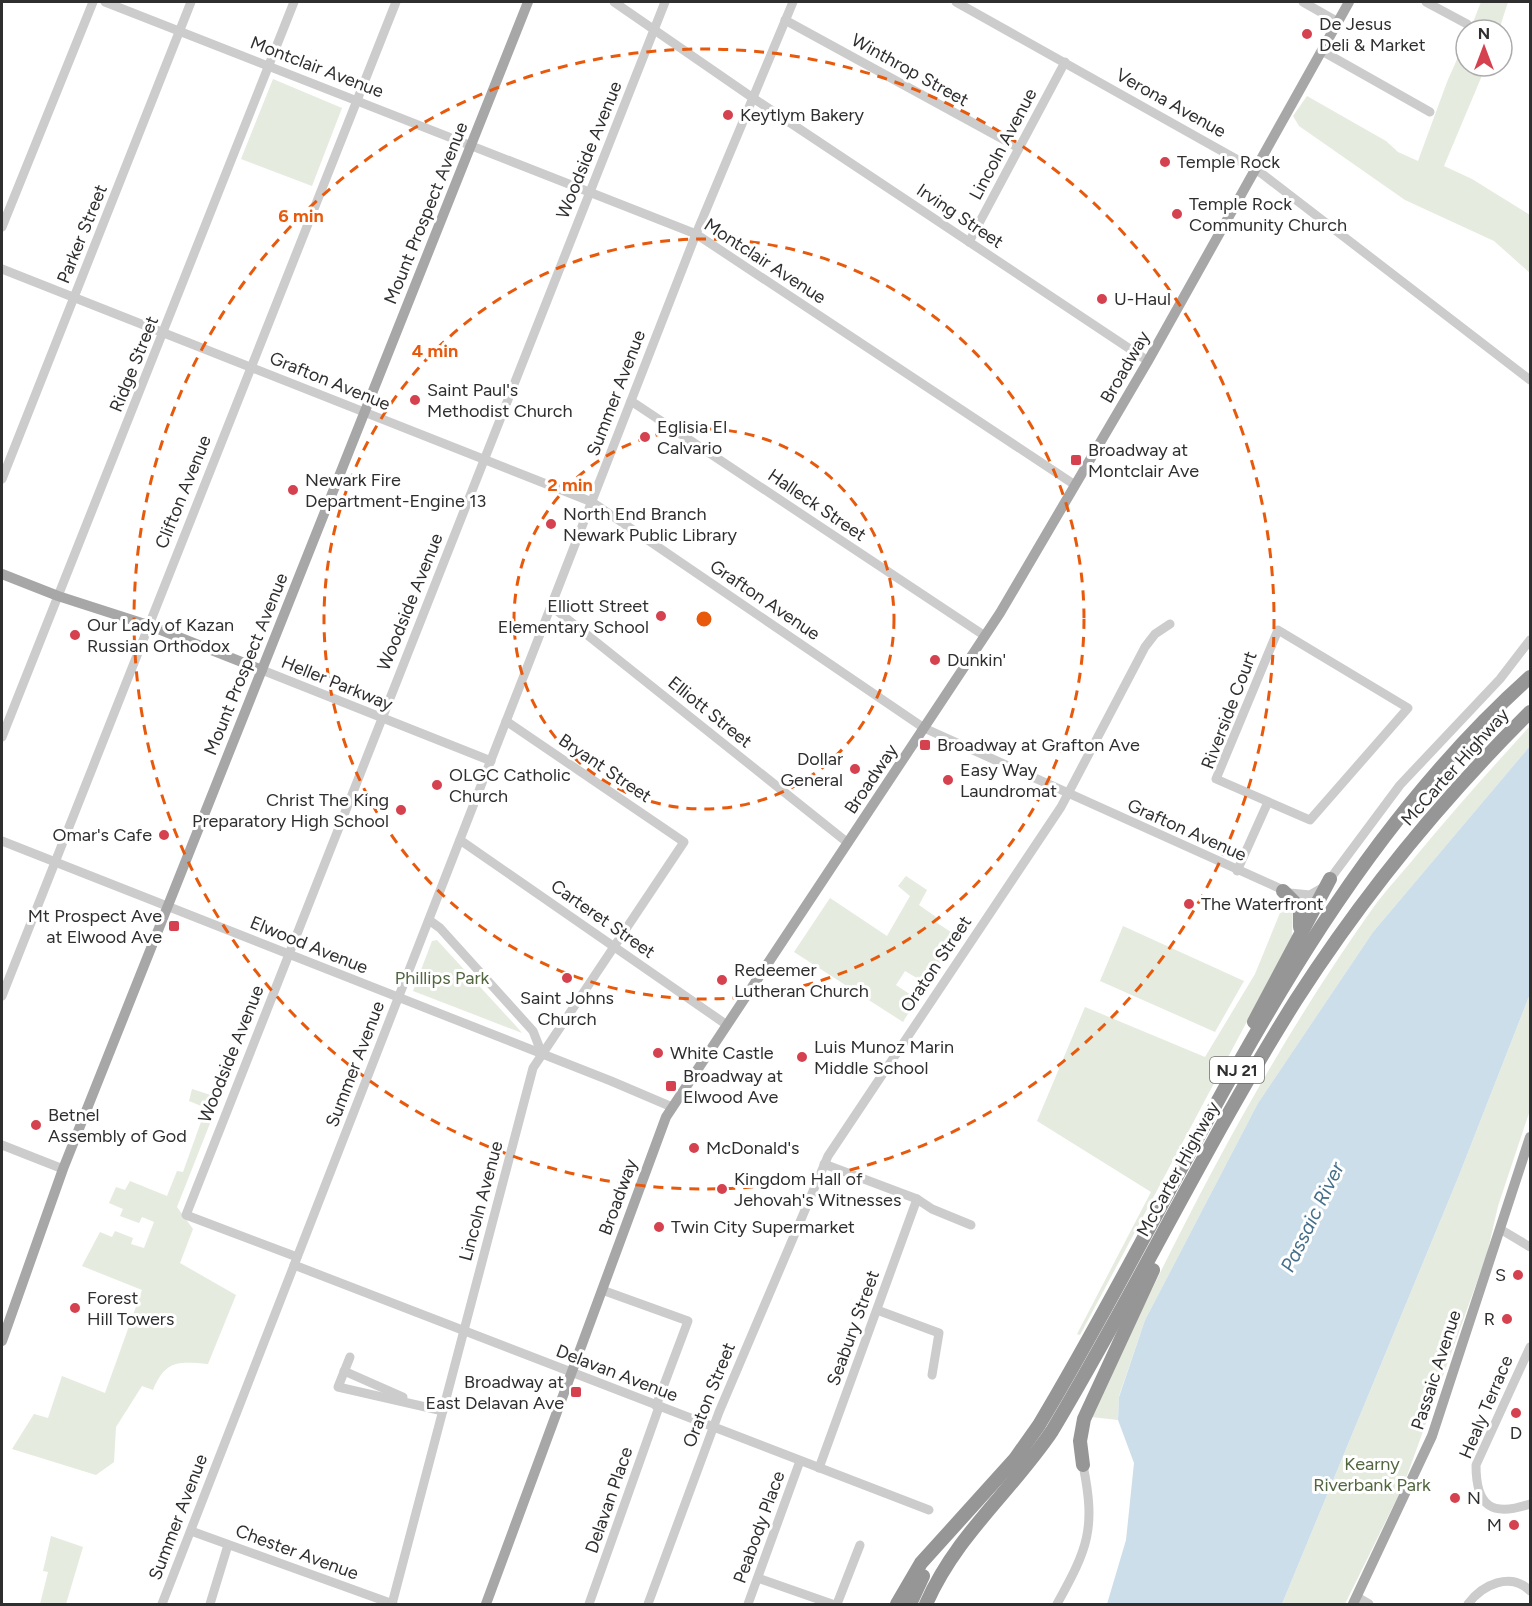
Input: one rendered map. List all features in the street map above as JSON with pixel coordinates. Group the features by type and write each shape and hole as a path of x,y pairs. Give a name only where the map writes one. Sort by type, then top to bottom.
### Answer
{"highway":[{"name":"NJ 21","path":"910,1605 917,1587 948,1536 1015,1459 1039,1425 1306,949 1359,868 1431,777 1530,677"},
{"name":"McCarter Highway","path":"926,1605 941,1572 965,1535 1025,1468 1052,1431 1292,1008 1362,905 1440,808 1530,710"},
{"path":"1211,1117 1258,1013 1330,879"},
{"path":"1283,891 1300,908 1301,922 1298,936"},
{"path":"1083,1465 1080,1441 1088,1408 1217,1137"},
{"path":"897,1605 921,1563 948,1536"}],"main road":[{"name":"Mount Prospect Avenue","path":"2,1341 63,1170 528,2"},
{"name":"Broadway","path":"486,1605 662,1126 672,1107 985,636 1148,361 1349,2"},
{"name":"Heller Parkway","path":"2,574 58,596 148,625 262,670"},
{"name":"Passaic Avenue","path":"1355,1601 1432,1436 1530,1137"}],"street":[{"path":"2,227 93,2"},
{"name":"Montclair Avenue","path":"105,2 696,234 1075,485"},
{"name":"Parker Street","path":"2,479 191,2"},
{"name":"Ridge Street","path":"2,737 294,2"},
{"name":"Clifton Avenue","path":"2,996 396,2"},
{"name":"Irving Street","path":"615,2 753,98 1148,361"},
{"name":"Woodside Avenue","path":"186,1215 665,2"},
{"name":"Summer Avenue","path":"162,1605 696,234 793,2"},
{"name":"Verona Avenue","path":"956,2 1256,169 1530,380"},
{"path":"1302,2 1338,22"},
{"path":"1426,2 1456,18"},
{"name":"Winthrop Street","path":"785,20 1019,148"},
{"path":"1322,51 1430,112"},
{"name":"Lincoln Avenue","path":"969,242 1065,62"},
{"name":"Grafton Avenue","path":"2,269 592,502 924,728 1283,891 1310,895 1330,879"},
{"name":"Halleck Street","path":"631,401 985,636"},
{"name":"Elliott Street","path":"551,606 848,843"},
{"name":"Oraton Street","path":"648,1605 713,1428 824,1164 1069,795 1145,647 1155,634 1170,624"},
{"name":"Riverside Court","path":"1278,630 1408,708 1310,820 1268,802 1216,779 1278,630"},
{"name":"McCarter Highway","path":"1330,879 1400,785 1500,679 1530,640"},
{"name":"Heller Parkway","path":"262,670 381,720 491,761"},
{"name":"Bryant Street","path":"506,721 684,842"},
{"path":"1237,871 1268,802"},
{"name":"Carteret Street","path":"460,840 728,1025"},
{"name":"Elwood Avenue","path":"2,841 672,1107"},
{"name":"Lincoln Avenue","path":"392,1604 532,1073 542,1054 684,842"},
{"path":"429,920 437,925 533,1031 542,1054"},
{"path":"2,1145 63,1170"},
{"path":"824,1164 917,1199 932,1209 971,1225"},
{"name":"Seabury Street","path":"819,1468 917,1199"},
{"name":"Delavan Avenue","path":"186,1215 464,1332 929,1510"},
{"path":"1500,1229 1530,1247"},
{"name":"Delavan Place","path":"589,1605 688,1321 602,1290"},
{"path":"877,1310 939,1333 932,1375"},
{"name":"Healy Terrace","path":"1530,1347 1476,1465 1476,1486 1486,1503 1497,1511 1510,1511 1530,1504"},
{"path":"350,1357 338,1387 443,1411"},
{"path":"344,1371 422,1405"},
{"name":"Peabody Place","path":"748,1605 800,1461"},
{"path":"1057,1605 1082,1557 1090,1532 1090,1504 1083,1465"},
{"name":"Chester Avenue","path":"191,1531 392,1604"},
{"path":"210,1605 228,1545"},
{"path":"837,1605 860,1545"},
{"path":"758,1578 832,1605"},
{"path":"1468,1605 1477,1593 1494,1583 1517,1582 1530,1591"},
{"path":"1355,1601 1369,1605"}],"green space":[{"path":"1481,2 1508,2 1503,18 1475,18"},
{"path":"1454,66 1454,78 1481,78 1444,166 1472,179 1530,215 1530,273 1494,241 1405,200 1299,126 1293,116 1307,96 1386,141 1398,152 1418,161"},
{"path":"273,79 342,108 312,186 241,159"},
{"path":"1530,726 1530,746 1373,932 1258,1103 1145,1320 1119,1396 1118,1420 1091,1417 1220,1156 1332,968 1383,895 1458,806"},
{"path":"906,876 927,890 919,905 936,917 934,921 957,936 927,984 905,971 896,985 917,999 903,1022 794,952 830,898 887,936 910,896 898,886"},
{"path":"1284,903 1293,907 1292,937 1080,1335 1077,1334 1151,1192 1037,1121 1085,1007 1205,1057 1255,974"},
{"path":"1123,926 1244,981 1215,1032 1100,981"},
{"name":"Phillips Park","path":"437,940 522,1033 413,991 432,941"},
{"name":"Kearny Riverbank Park","path":"1530,994 1530,1110 1498,1206 1487,1254 1404,1484 1345,1604 1282,1604 1458,1178"},
{"path":"192,1089 220,1098 177,1207 193,1229 180,1263 236,1295 208,1364 174,1365 163,1373 153,1390 142,1386 116,1427 114,1462 96,1475 12,1449 34,1414 48,1418 62,1376 105,1393 142,1290 82,1266 100,1232 112,1237 115,1231 133,1238 131,1244 144,1248 154,1222 142,1217 139,1223 120,1216 123,1209 109,1203 116,1187 125,1190 130,1181 167,1196 177,1171 183,1172 206,1108 189,1101"},
{"path":"51,1536 83,1547 66,1604 40,1604 48,1572 43,1571"}],"water":[{"name":"Passaic River","path":"1530,746 1530,994 1458,1178 1282,1604 1107,1604 1126,1540 1134,1463 1118,1420 1119,1397 1145,1320 1258,1103 1373,932"}],"place":[{"name":"De Jesus Deli & Market","path":"1307,34"},
{"name":"Keytlym Bakery","path":"728,115"},
{"name":"Temple Rock","path":"1165,162"},
{"name":"Temple Rock Community Church","path":"1177,214"},
{"name":"U-Haul","path":"1102,299"},
{"name":"Saint Paul's Methodist Church","path":"415,400"},
{"name":"Eglisia El Calvario","path":"645,437"},
{"name":"Broadway at Montclair Ave","path":"1076,460"},
{"name":"Newark Fire Department-Engine 13","path":"293,490"},
{"name":"North End Branch Newark Public Library","path":"551,524"},
{"name":"Elliott Street Elementary School","path":"661,616"},
{"name":"Our Lady of Kazan Russian Orthodox","path":"75,635"},
{"name":"Dunkin'","path":"935,660"},
{"name":"Broadway at Grafton Ave","path":"925,745"},
{"name":"Dollar General","path":"855,769"},
{"name":"Easy Way Laundromat","path":"948,780"},
{"name":"OLGC Catholic Church","path":"437,785"},
{"name":"Christ The King Preparatory High School","path":"401,810"},
{"name":"Omar's Cafe","path":"164,835"},
{"name":"The Waterfront","path":"1189,904"},
{"name":"Mt Prospect Ave at Elwood Ave","path":"174,926"},
{"name":"Saint Johns Church","path":"567,978"},
{"name":"Redeemer Lutheran Church","path":"722,980"},
{"name":"White Castle","path":"658,1053"},
{"name":"Luis Munoz Marin Middle School","path":"802,1057"},
{"name":"Broadway at Elwood Ave","path":"671,1086"},
{"name":"Betnel Assembly of God","path":"36,1125"},
{"name":"McDonald's","path":"694,1148"},
{"name":"Kingdom Hall of Jehovah's Witnesses","path":"722,1189"},
{"name":"Twin City Supermarket","path":"659,1227"},
{"name":"S","path":"1518,1275"},
{"name":"Forest Hill Towers","path":"75,1308"},
{"name":"R","path":"1507,1319"},
{"name":"Broadway at East Delavan Ave","path":"576,1392"},
{"name":"D","path":"1516,1413"},
{"name":"N","path":"1455,1498"},
{"name":"M","path":"1514,1525"}]}
